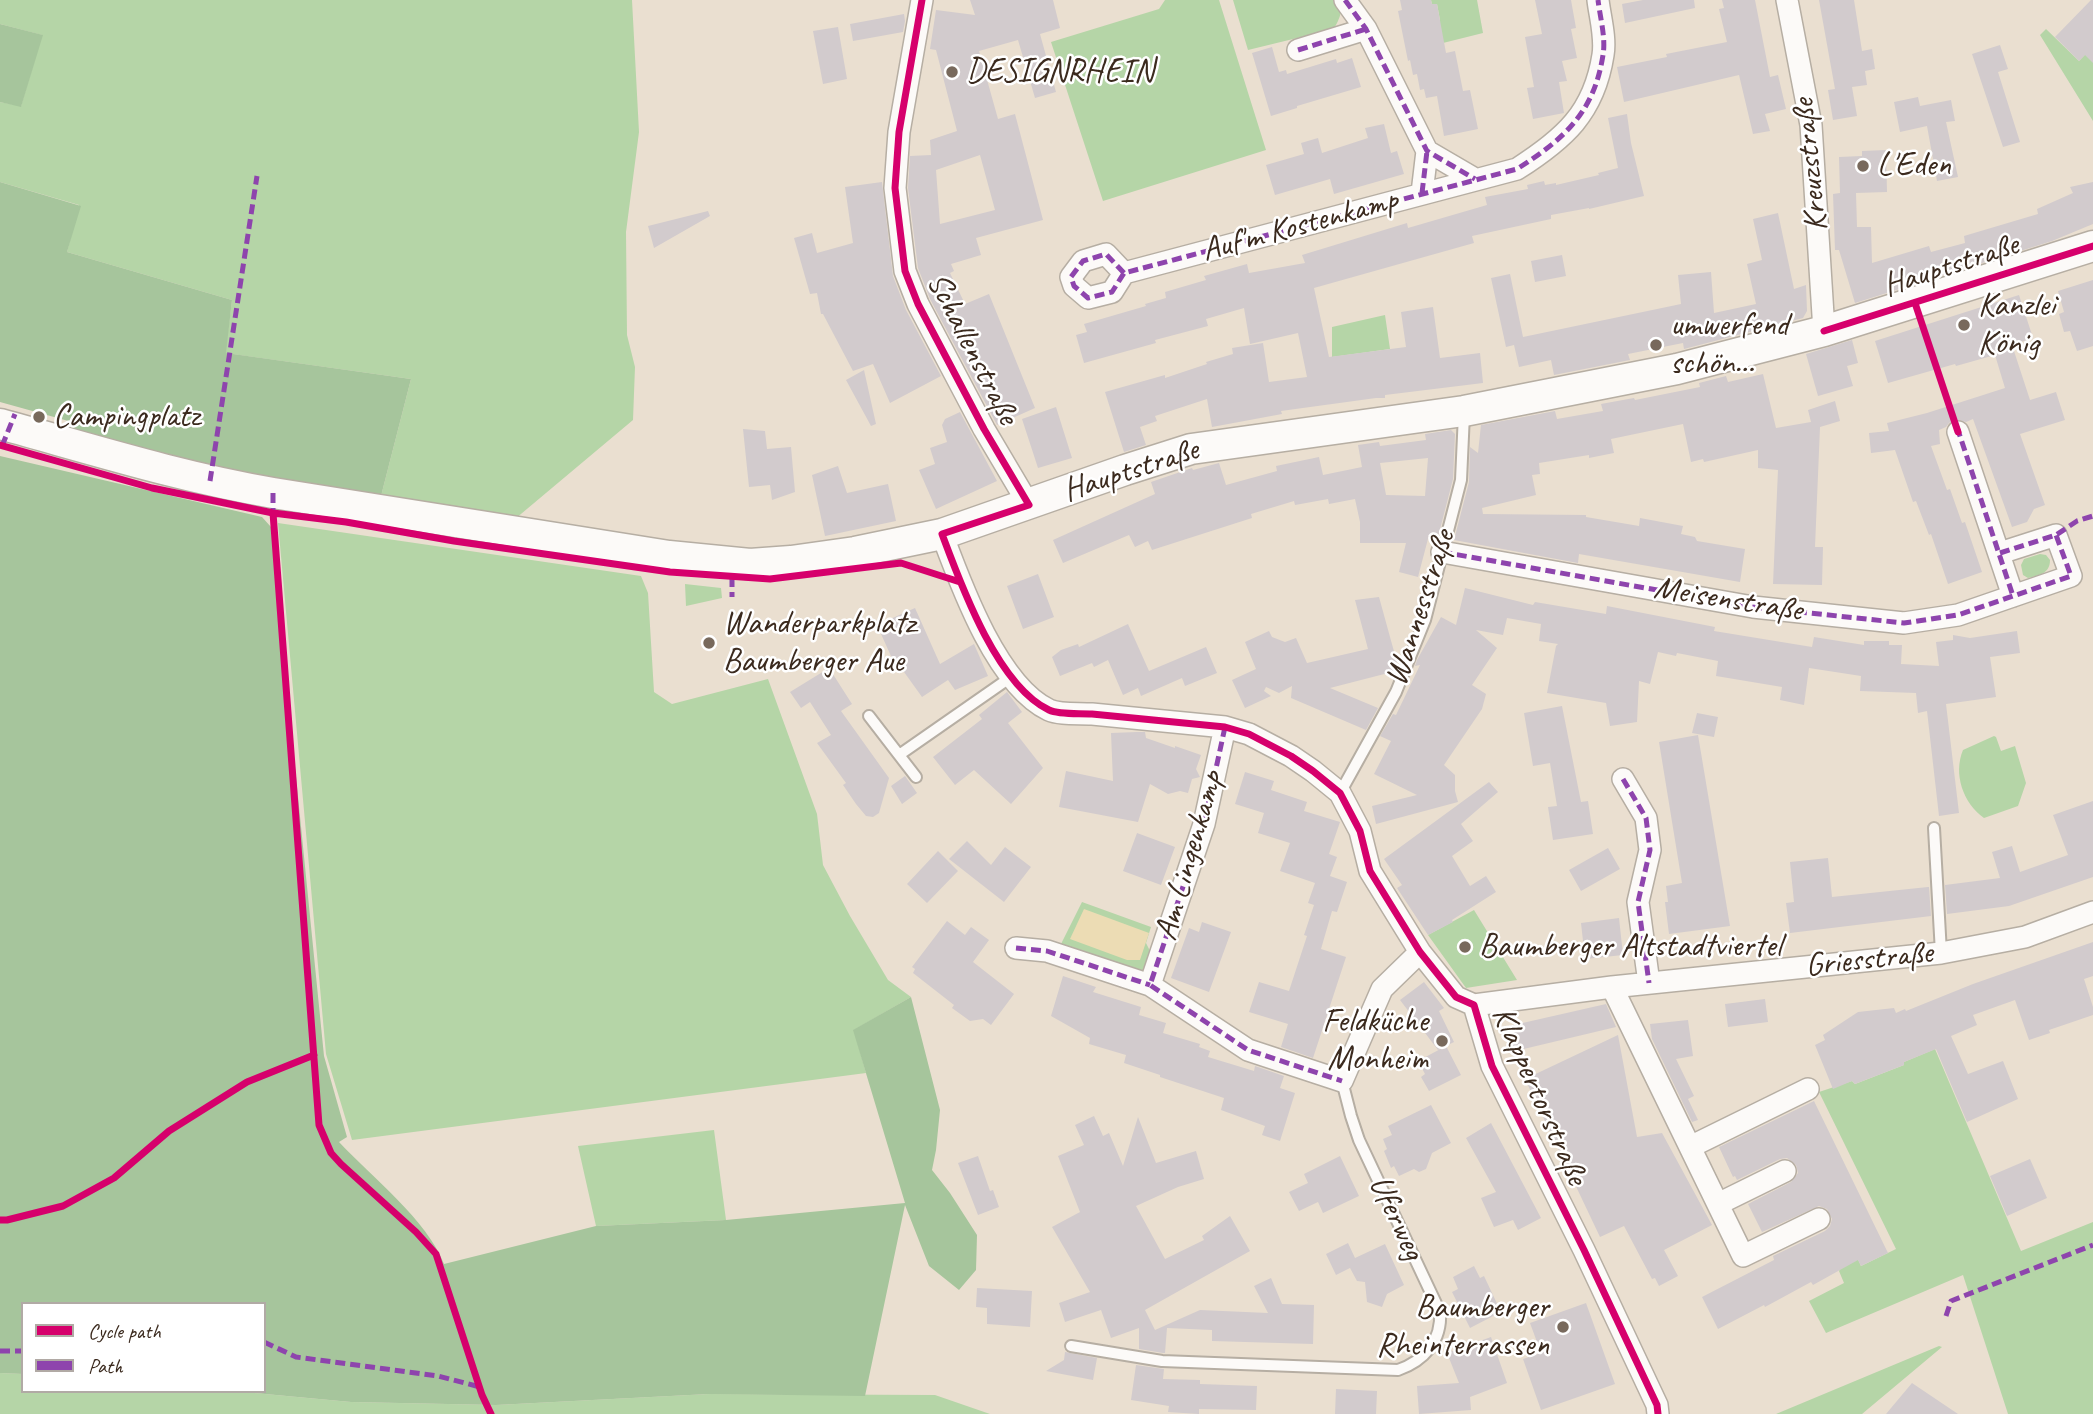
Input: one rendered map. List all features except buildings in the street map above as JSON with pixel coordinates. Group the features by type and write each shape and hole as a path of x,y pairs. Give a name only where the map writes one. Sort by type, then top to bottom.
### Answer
{"street":[{"name":"Schallenstraße","path":"922,0 899,132 895,188 905,271 918,304 984,429 1029,505"},
{"path":"1345,0 1366,29 1427,151 1422,193"},
{"name":"Auf'm Kostenkamp","path":"1124,273 1517,169 1549,148 1576,123 1594,87 1604,52 1598,0"},
{"name":"Kreuzstraße","path":"1787,0 1811,125 1824,331"},
{"path":"1298,50 1366,29"},
{"path":"1427,151 1475,178"},
{"name":"Hauptstraße","path":"0,424 219,484 669,556 750,564 791,561 855,552 943,534 1191,449 1464,411 1677,369 1824,331 2093,246"},
{"path":"1958,432 2013,596"},
{"name":"Klappertorstraße","path":"943,534 975,615 1011,677 1026,693 1050,710 1225,727 1249,734 1291,756 1340,793 1360,831 1370,871 1420,952 1456,997 1474,1005 1492,1066 1584,1250 1657,1405 1658,1414"},
{"name":"Meisenstraße","path":"1442,552 1753,607 1905,623 1958,615 2071,576 2056,535 2000,553"},
{"name":"Am Lingenkamp","path":"1150,985 1204,824 1225,727"},
{"path":"1623,779 1646,818 1650,850 1638,902 1649,983"},
{"name":"Griesstraße","path":"1474,1005 1612,986 1941,953 2025,937 2093,912"},
{"name":"Am Lingenkamp","path":"1016,948 1047,951 1150,985 1248,1050 1342,1081"},
{"path":"1342,1081 1382,989 1420,952"},
{"path":"1612,986 1743,1256 1819,1219"},
{"path":"1690,1147 1808,1089"},
{"path":"1718,1204 1785,1171"}],"lane":[{"name":"Wannesstraße","path":"1340,793 1396,692 1425,620 1461,480 1464,411"},
{"path":"899,755 1011,677"},
{"path":"869,716 916,778"},
{"path":"1934,828 1941,953"},
{"name":"Uferweg","path":"1071,1346 1162,1362 1398,1370 1412,1365 1432,1348 1441,1325 1440,1312 1359,1140 1342,1081"}],"green space":[{"path":"0,0 632,0 639,132 626,232 627,335 635,367 633,420 515,519 380,500 411,379 225,353 232,300 67,252 79,205 0,182 0,102 21,106 42,35 0,24"},
{"path":"1165,0 1219,0 1266,150 1103,201 1051,42 1159,9"},
{"path":"1233,0 1337,0 1341,11 1334,29 1248,50"},
{"path":"1431,0 1477,0 1483,33 1439,44 1440,20 1437,4 1432,4"},
{"path":"0,24 43,35 21,107 0,102"},
{"path":"2046,29 2079,61 2093,46 2093,121 2040,35"},
{"path":"0,182 81,206 67,252 232,300 226,353 411,379 380,500 263,480 69,432 72,422 0,402"},
{"path":"1385,315 1390,349 1332,357 1332,327"},
{"path":"0,456 262,517 271,527 324,1056 347,1137 339,1142 412,1215 425,1231 444,1264 596,1226 726,1220 905,1203 853,1030 911,997 940,1110 932,1170 977,1235 976,1270 959,1290 929,1266 905,1205 865,1396 709,1394 496,1405 351,1402 254,1393 266,1393 266,1302 21,1302 21,1374 0,1373"},
{"path":"278,523 641,576 648,593 654,692 672,704 768,679 817,814 823,865 888,980 911,997 854,1030 866,1073 352,1140 326,1054"},
{"path":"2046,555 2050,560 2046,571 2028,578 2023,575 2021,565 2024,559"},
{"path":"685,584 721,588 722,598 686,606"},
{"path":"1994,736 2001,751 2015,746 2026,783 2018,806 1984,818 1965,796 1960,778 1960,759 1963,750"},
{"path":"1082,902 1151,927 1146,943 1150,951 1141,975 1059,948"},
{"path":"1474,910 1517,980 1466,988 1428,935"},
{"path":"1935,1049 2021,1251 2093,1222 2093,1414 2008,1414 1963,1275 1826,1333 1809,1301 1844,1283 1839,1271 1852,1246 1861,1266 1896,1249 1819,1092 1852,1081 1855,1084 1904,1065 1904,1062"},
{"path":"714,1130 726,1220 596,1226 578,1146"},
{"path":"1942,1347 1862,1414 1776,1414"},
{"path":"0,1373 21,1374 21,1393 254,1393 351,1402 496,1405 709,1394 935,1395 990,1414 0,1414"}],"sand":[{"path":"1084,909 1149,933 1140,960 1127,960 1070,939"}],"marked path":[{"path":"1345,0 1366,29 1427,151 1475,179"},
{"path":"1124,273 1106,254 1083,261 1071,277 1074,286 1088,298 1112,292 1124,273 1517,169 1562,135 1584,109 1592,93 1599,75 1604,48 1598,0"},
{"path":"1298,50 1366,29"},
{"path":"1422,193 1427,151"},
{"path":"210,481 257,176"},
{"path":"2,446 15,414"},
{"path":"1957,427 2013,596"},
{"path":"273,493 273,516"},
{"path":"2000,553 2056,535 2077,521 2093,516"},
{"path":"1442,552 1753,607 1904,623 1958,615 2071,576 2056,535"},
{"path":"732,577 732,597"},
{"path":"1225,727 1204,824 1150,985 1248,1050 1342,1081"},
{"path":"1623,779 1646,818 1650,850 1638,902 1649,983"},
{"path":"1016,948 1047,951 1150,985"},
{"path":"1946,1316 1951,1301 2093,1245"},
{"path":"266,1343 296,1357 438,1376 480,1387"},
{"path":"0,1351 21,1351"}],"cycle path":[{"path":"922,0 899,132 895,188 905,271 918,304 984,429 1029,505 942,534 983,632 1013,679 1030,697 1053,712 1225,727 1249,734 1291,756 1340,793 1360,831 1370,871 1420,952 1456,997 1474,1005 1492,1066 1584,1250 1657,1405 1658,1414"},
{"path":"1824,331 2093,246"},
{"path":"1915,303 1958,432"},
{"path":"0,445 152,488 273,513 670,572 770,579 901,563 960,582"},
{"path":"273,513 319,1125 331,1153 436,1254 482,1395 491,1414"},
{"path":"0,1220 63,1206 114,1178 169,1131 247,1082 314,1055"}],"place":[{"name":"DESIGNRHEIN","path":"952,72"},
{"name":"L'Eden","path":"1863,166"},
{"name":"Kanzlei König","path":"1964,325"},
{"name":"umwerfend schön...","path":"1656,345"},
{"name":"Campingplatz","path":"39,417"},
{"name":"Wanderparkplatz Baumberger Aue","path":"709,643"},
{"name":"Baumberger Altstadtviertel","path":"1465,947"},
{"name":"Feldküche Monheim","path":"1442,1041"},
{"name":"Baumberger Rheinterrassen","path":"1563,1327"}]}
